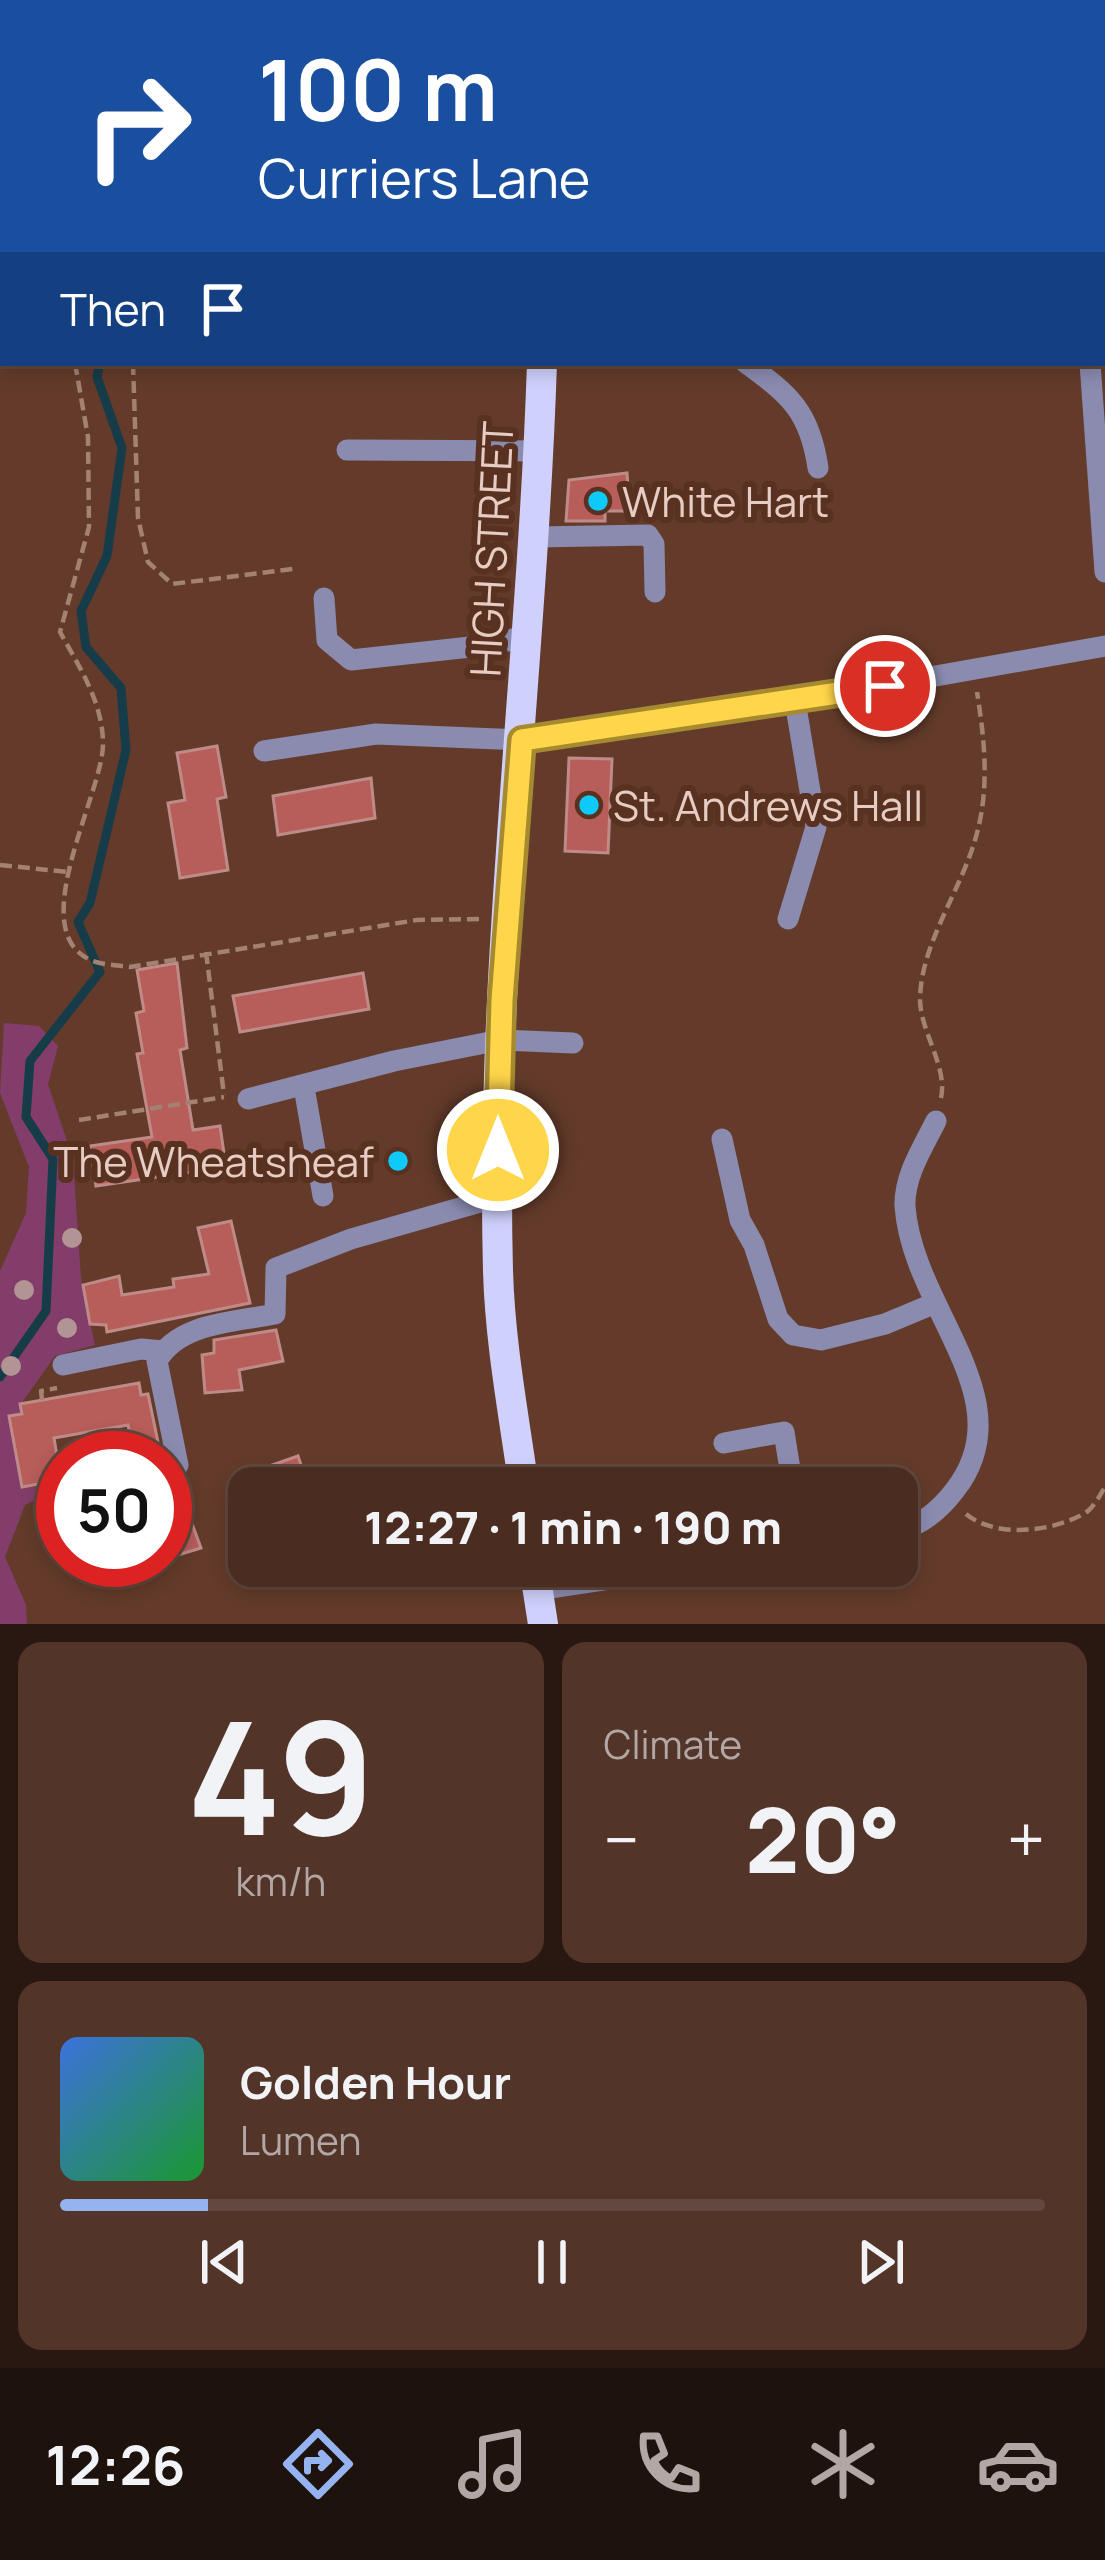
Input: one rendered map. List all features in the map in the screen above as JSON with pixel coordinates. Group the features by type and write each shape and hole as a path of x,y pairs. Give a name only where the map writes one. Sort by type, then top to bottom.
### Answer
{"main road":[{"name":"HIGH STREET","path":"522,1467 499,1276 500,1040 536,537 542,366"},
{"path":"537,1587 543,1624"}],"street":[{"path":"750,366 788,394 813,433 818,468"},
{"path":"1090,366 1105,572"},
{"path":"347,449 539,451"},
{"path":"536,537 648,536 654,544 655,592"},
{"path":"323,598 327,640 352,660 498,644 528,634"},
{"path":"264,751 376,734 522,740 795,701 1105,646"},
{"path":"788,919 816,827 795,701"},
{"path":"248,1099 394,1061 500,1040 573,1043"},
{"path":"304,1087 323,1196"},
{"path":"918,1521 938,1511 975,1457 982,1420 975,1385 914,1263 905,1202 909,1178 936,1121"},
{"path":"722,1138 740,1220 754,1245 778,1319 793,1335 821,1340 885,1324 933,1304"},
{"path":"171,1431 158,1361 186,1332 275,1314 276,1268 351,1239 498,1198"},
{"path":"63,1365 141,1349 163,1351"},
{"path":"724,1443 784,1432 790,1467"}],"path":[{"path":"76,366 88,437 89,527 60,632 101,716 104,750 68,872 69,939 83,957 130,967 417,920 507,919"},
{"path":"133,366 138,518 148,562 172,584 293,569"},
{"path":"936,1121 944,1087 926,1038 920,997 937,934 975,840 986,789 974,670"},
{"path":"0,865 68,872"},
{"path":"206,952 224,1097"},
{"path":"79,1120 224,1097 248,1099"},
{"path":"948,1499 976,1522 1008,1531 1062,1522 1091,1509 1105,1487"}],"shaded area":[{"path":"4,1023 39,1026 58,1046 48,1084 73,1159 81,1278 95,1345 55,1356 21,1404 22,1414 9,1417 22,1487 36,1487 36,1500 25,1505 5,1557 26,1605 27,1624 0,1624 0,1271 26,1213 29,1167 0,1093"}],"building":[{"name":"White Hart","path":"627,473 630,511 605,511 605,521 566,521 569,480"},
{"path":"217,746 226,797 217,799 228,870 180,878 168,803 185,800 177,753"},
{"name":"St. Andrews Hall","path":"569,758 612,759 608,853 565,851"},
{"path":"371,778 375,818 278,835 273,796"},
{"path":"177,963 187,1048 180,1050 193,1130 220,1126 226,1167 96,1186 90,1146 152,1137 137,1054 143,1053 136,1013 144,1011 137,970"},
{"path":"363,973 369,1009 240,1032 233,996"},
{"path":"231,1221 250,1303 107,1332 106,1325 90,1324 83,1285 119,1276 122,1295 174,1287 173,1279 209,1274 198,1228"},
{"path":"276,1330 283,1361 239,1370 242,1390 205,1393 202,1355 214,1353 214,1340"},
{"path":"139,1383 141,1395 148,1394 156,1431 129,1431 128,1425 94,1431 36,1431 36,1484 22,1487 9,1416 22,1414 20,1404"},
{"path":"298,1456 302,1467 266,1467"},
{"path":"192,1524 201,1548 192,1551"}],"waterway":[{"path":"0,1377 46,1311 53,1159 26,1117 30,1061 100,972 78,922 90,903 126,750 121,688 86,647 81,611 107,556 122,448 97,377 99,366"}],"place":[{"name":"White Hart","path":"598,501"},
{"name":"St. Andrews Hall","path":"589,805"},
{"name":"The Wheatsheaf","path":"398,1161"}],"route":[{"path":"498,1150 502,1000 522,740 885,686"}]}
